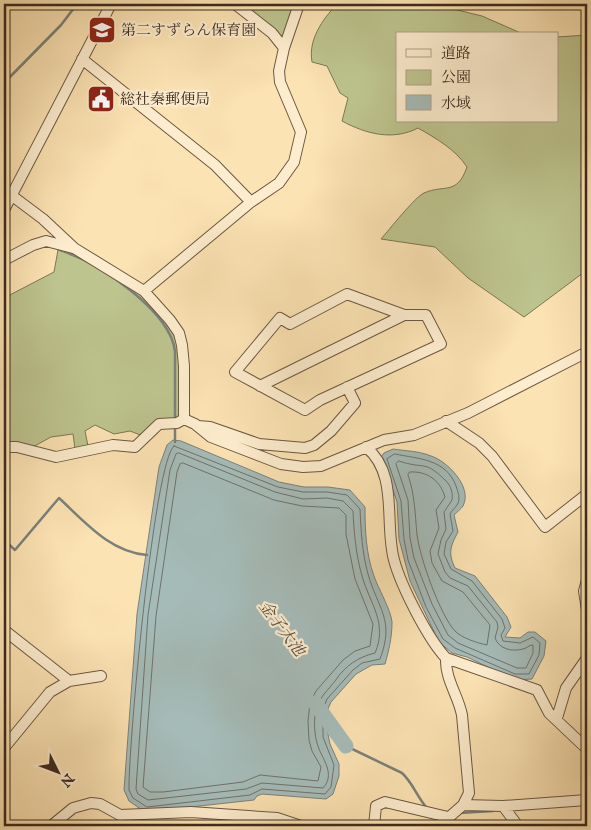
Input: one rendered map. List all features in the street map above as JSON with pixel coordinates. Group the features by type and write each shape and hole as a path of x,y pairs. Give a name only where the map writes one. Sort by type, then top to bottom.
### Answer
{"street":[{"path":"4,210 112,4"},
{"path":"235,4 272,33 284,48"},
{"path":"144,291 250,202 279,183 291,167 299,148 301,132 280,82 279,71 284,48 299,4"},
{"path":"82,60 215,165 250,202"},
{"path":"12,195 43,219 74,248 144,291 179,334 184,366 184,419"},
{"path":"4,260 46,241 74,248"},
{"path":"260,386 404,316 426,315 441,344 347,387 305,410 260,386 235,372 280,318 290,324 347,294 404,316"},
{"path":"184,419 198,426 211,437 281,464 303,467 321,466 384,440 414,435 446,420 468,413 587,352"},
{"path":"198,426 210,427 260,444 305,448 314,444 331,431 355,403 347,387"},
{"path":"4,447 56,457 113,445 135,447 159,424 177,423 184,419"},
{"path":"446,420 479,443 492,456 545,526 587,494"},
{"path":"366,447 374,454 387,485 394,560 426,631 446,658 537,690 550,713 587,749"},
{"path":"587,580 584,591 587,610"},
{"path":"4,630 69,681"},
{"path":"438,826 463,805 469,793 465,737 460,703 445,672 446,658"},
{"path":"557,718 566,688 587,658"},
{"path":"4,748 44,697 69,681 101,676"},
{"path":"463,805 506,809 587,800"},
{"path":"374,826 376,806 385,802 448,817"},
{"path":"51,826 72,808 91,803 100,804 120,815 191,812 277,818 301,826"},
{"path":"506,809 518,826"}],"green space":[{"path":"237,4 296,4 284,40"},
{"path":"337,4 441,4 445,7 482,16 518,32 396,32 396,122 558,122 558,37 587,35 587,134 584,137 581,187 587,207 587,270 524,317 468,278 435,247 381,239 420,196 431,190 454,186 459,182 467,167 439,140 418,128 409,132 389,135 370,132 342,121 348,98 340,93 327,66 312,62 311,54 314,38 326,17"},
{"path":"58,250 93,265 128,284 157,309 168,324 178,348 179,418 143,436 130,431 114,434 95,425 85,431 88,446 75,449 73,434 51,437 31,448 4,443 4,298 54,272"}],"water":[{"path":"173,440 181,441 279,482 304,487 328,487 350,490 365,507 369,559 391,617 391,638 385,664 372,665 356,674 331,702 327,711 327,729 330,744 339,764 339,776 333,794 326,799 262,794 254,800 145,812 129,801 124,790 137,614 159,467 167,445"},
{"path":"393,449 431,456 444,463 457,476 464,491 465,499 463,506 454,515 458,532 453,542 451,558 455,568 475,576 507,617 511,627 505,637 520,638 528,632 535,632 546,641 544,656 532,679 515,680 467,657 452,653 439,642 410,581 399,539 397,502 380,458 384,453"}],"waterway":[{"path":"4,83 61,25 77,4"},
{"path":"65,251 114,278 132,291 161,320 170,336 175,351 175,422"},
{"path":"175,427 175,442"},
{"path":"4,540 15,550 59,498 89,526 110,542 134,553 147,555"},
{"name":"金子大池","path":"315,703 346,746"},
{"path":"346,746 402,773 427,808"},
{"path":"459,813 493,811"}],"place":[{"name":"第二すずらん保育園","path":"102,30"},
{"name":"総社秦郵便局","path":"101,99"}]}
